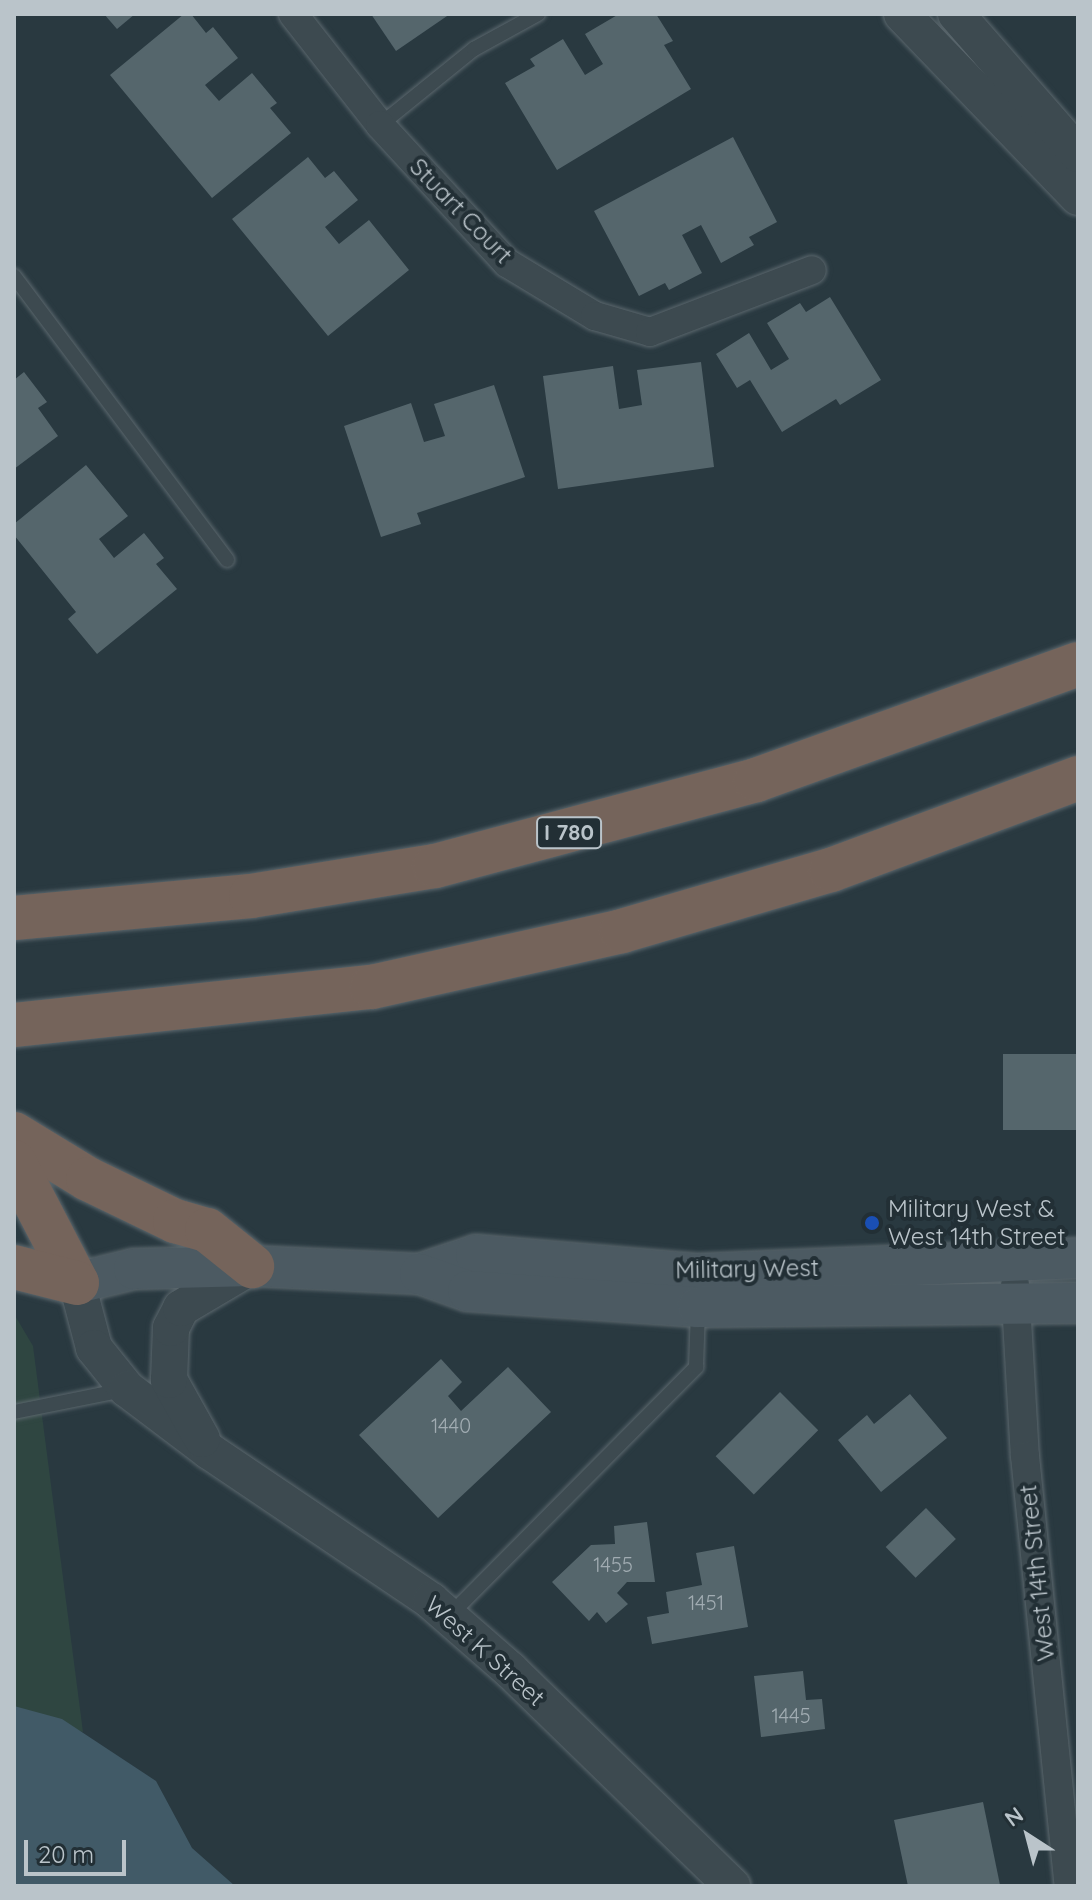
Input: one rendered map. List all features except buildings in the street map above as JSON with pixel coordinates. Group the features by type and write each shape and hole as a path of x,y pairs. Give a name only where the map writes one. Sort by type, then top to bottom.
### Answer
{"highway":[{"name":"I 780","path":"27,917 251,896 496,851 756,780 1078,664"},
{"path":"14,1025 93,1020 372,987 622,931 831,870 1078,778"},
{"path":"14,1134 88,1179 175,1221 207,1230 252,1266"},
{"path":"14,1162 77,1283"},
{"path":"14,1267 77,1283"}],"main road":[{"name":"Military West","path":"77,1283 134,1269 252,1266 420,1274 476,1255 699,1291 1016,1307 1078,1303"},
{"name":"Military West","path":"699,1291 1014,1260 1078,1258"}],"street":[{"name":"Stuart Court","path":"293,14 380,125 507,263 595,316 650,332 812,270"},
{"path":"902,14 1078,197"},
{"path":"956,14 1078,154"},
{"name":"West 14th Street","path":"1014,1260 1025,1456 1069,1886"},
{"name":"West K Street","path":"209,1451 169,1380 171,1328 181,1308 252,1266"},
{"name":"West K Street","path":"77,1283 94,1348 127,1389 209,1451 449,1617 732,1886"}],"lane":[{"path":"380,125 474,49 538,14"},
{"path":"14,276 227,560"},
{"path":"449,1617 696,1367 699,1291"},
{"path":"14,1412 127,1389"}],"green space":[{"path":"14,1314 33,1346 83,1732 14,1710"}],"water":[{"path":"14,1706 62,1719 156,1781 192,1848 235,1886 14,1886"}],"place":[{"name":"Military West & West 14th Street","path":"872,1223"}]}
